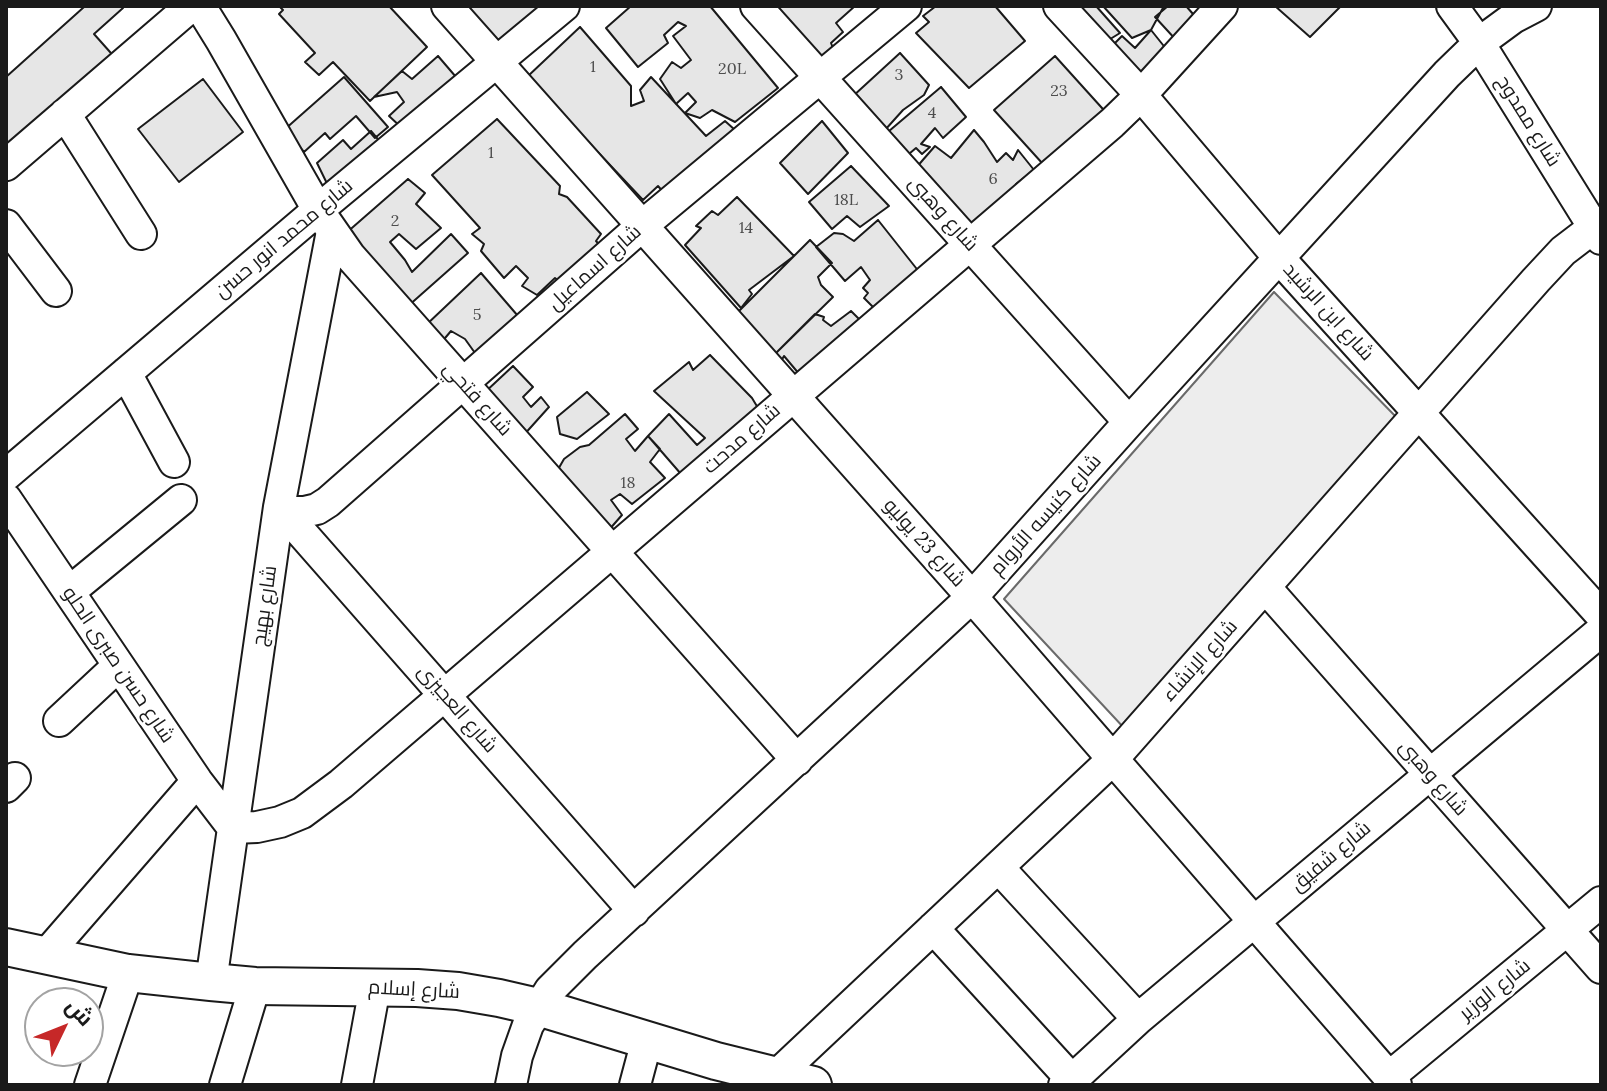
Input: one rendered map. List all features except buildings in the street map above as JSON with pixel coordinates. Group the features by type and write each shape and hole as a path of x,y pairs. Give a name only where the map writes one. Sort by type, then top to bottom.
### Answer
{"street":[{"path":"6,165 191,6"},
{"name":"شارع فتحي","path":"200,6 325,220 370,280 797,760"},
{"name":"شارع 23 يوليو","path":"447,6 972,597 1392,1081"},
{"name":"شارع محمد انور حسن","path":"6,475 126,373 325,220 497,62 564,6"},
{"name":"شارع وهبى","path":"756,6 1129,422"},
{"name":"شارع اسماعيل","path":"279,507 291,512 304,512 328,502 643,225 906,6"},
{"name":"شارع ابن الرشيد","path":"1059,6 1141,95 1279,258 1601,615"},
{"name":"شارع مدحت","path":"233,828 280,822 322,800 1112,123 1222,6"},
{"name":"شارع ممدوح","path":"1452,6 1598,229"},
{"name":"شارع كنيسه الأروام","path":"511,1085 522,1040 538,1007 558,981 972,597 1447,74 1479,43 1513,18 1536,6"},
{"path":"65,114 141,234"},
{"name":"شارع بهيج","path":"211,982 279,507 325,220"},
{"path":"6,225 56,291"},
{"name":"شارع الإنشاء","path":"775,1077 1112,760 1536,280 1563,251 1598,229"},
{"path":"126,373 174,462"},
{"name":"شارع حسن صبرى الحلو","path":"6,499 197,781 233,828"},
{"path":"69,592 181,500"},
{"name":"شارع العجيزى","path":"279,507 634,911"},
{"name":"شارع وهبى","path":"1265,587 1601,968"},
{"name":"شارع شفيق","path":"1068,1082 1138,1019 1601,631"},
{"path":"59,721 118,666"},
{"path":"45,956 197,781"},
{"path":"998,867 1138,1019"},
{"name":"شارع الوزير","path":"1392,1081 1601,902"},
{"path":"933,928 1068,1082"},
{"name":"شارع إسلام","path":"6,947 128,973 211,982 458,991 499,998 775,1077 813,1085"},
{"path":"90,1085 128,973"},
{"path":"225,1085 255,986"},
{"path":"357,1085 375,987"},
{"path":"635,1085 647,1040"}],"shaded area":[{"path":"1274,292 1401,422 1125,729 1004,599"}]}
